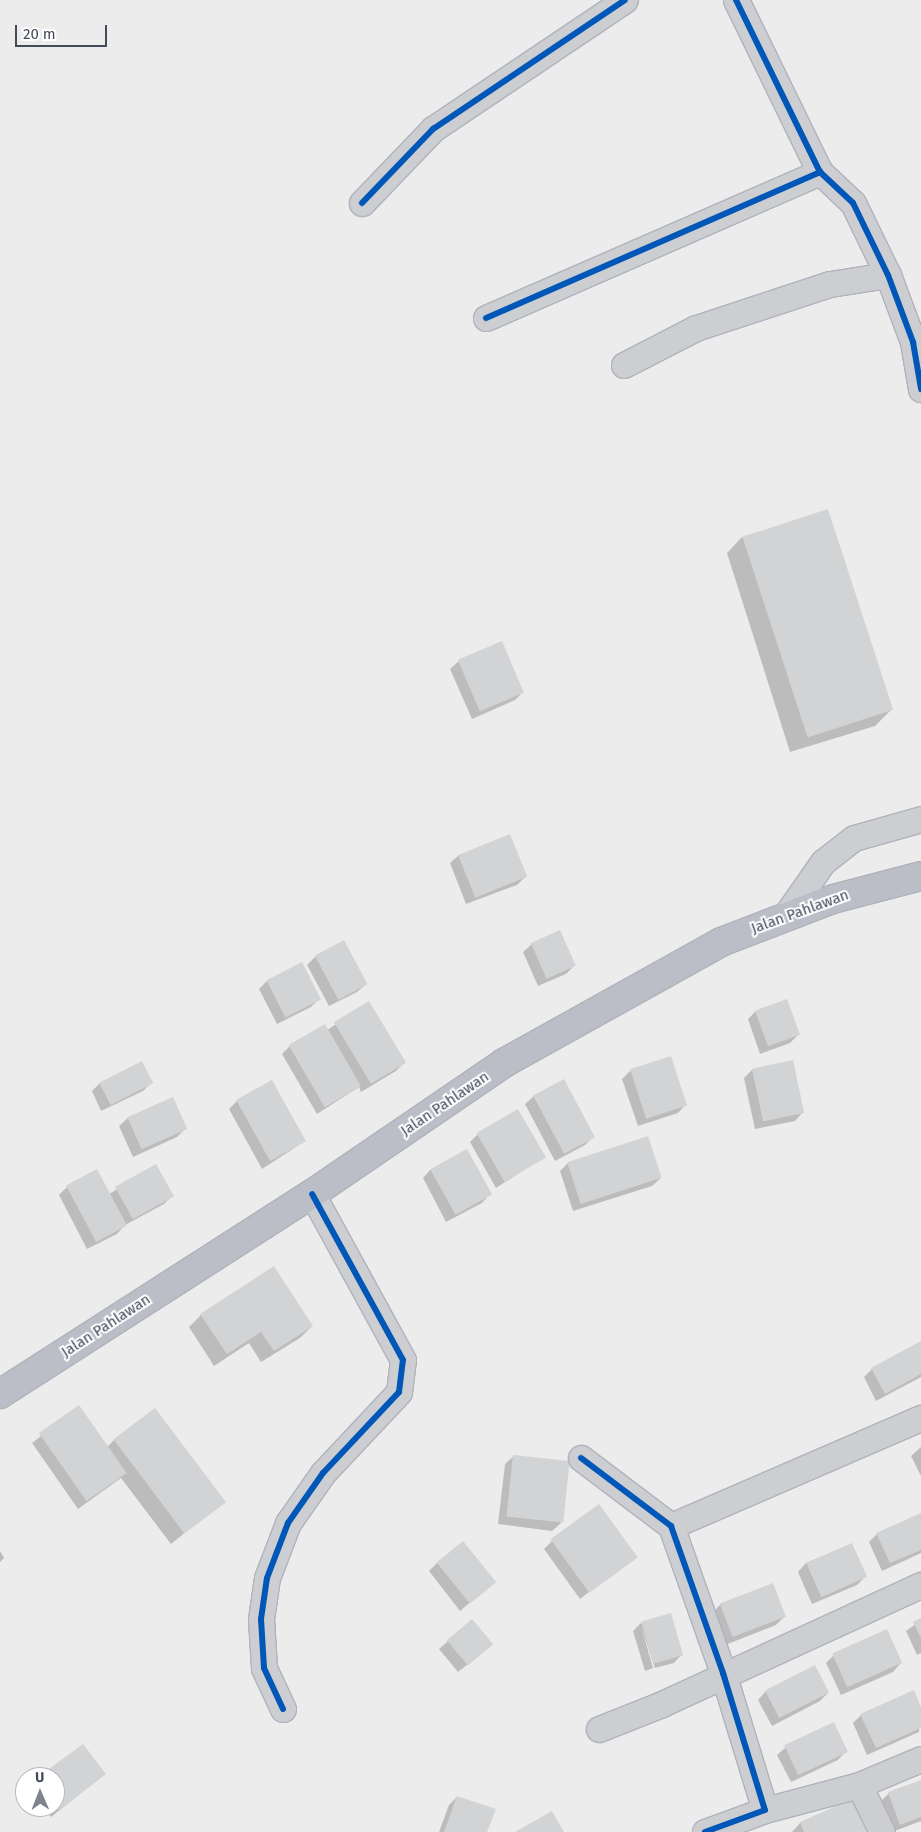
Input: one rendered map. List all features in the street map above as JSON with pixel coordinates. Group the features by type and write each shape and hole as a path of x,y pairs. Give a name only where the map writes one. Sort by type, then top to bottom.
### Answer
{"highway":[{"name":"Jalan Pahlawan","path":"0,1394 312,1194 504,1064 721,942 786,915 868,888 921,876"}],"street":[{"path":"362,203 433,129 625,0"},
{"path":"736,0 820,172 853,203 888,274 913,342 921,389"},
{"path":"486,318 820,172"},
{"path":"624,365 696,328 830,284 888,274"},
{"path":"786,915 823,862 854,838 921,820"},
{"path":"283,1709 264,1668 261,1619 267,1578 288,1523 318,1480 399,1392 403,1360 312,1194"},
{"path":"671,1526 921,1418"},
{"path":"581,1458 671,1526 723,1673 765,1810"},
{"path":"599,1729 662,1704 723,1673 921,1584"},
{"path":"705,1832 765,1810 859,1785 921,1759"},
{"path":"859,1785 882,1832"}],"building":[{"path":"828,509 893,710 808,737 742,537"},
{"path":"502,641 524,693 480,711 458,660"},
{"path":"510,834 527,877 475,898 458,855"},
{"path":"560,930 576,966 547,979 531,943"},
{"path":"344,940 367,984 338,1000 315,955"},
{"path":"302,962 321,999 285,1018 266,980"},
{"path":"787,999 800,1035 768,1046 755,1011"},
{"path":"369,1001 406,1063 371,1084 334,1022"},
{"path":"325,1024 361,1086 325,1107 289,1045"},
{"path":"671,1056 687,1105 646,1119 630,1069"},
{"path":"793,1060 804,1113 763,1122 752,1069"},
{"path":"142,1061 153,1083 111,1105 99,1083"},
{"path":"564,1079 595,1137 564,1154 533,1095"},
{"path":"272,1080 306,1141 270,1161 236,1100"},
{"path":"173,1097 187,1129 142,1149 127,1117"},
{"path":"518,1109 546,1157 504,1181 476,1133"},
{"path":"648,1136 662,1178 581,1204 567,1162"},
{"path":"467,1149 492,1194 455,1215 430,1169"},
{"path":"156,1164 174,1196 133,1219 115,1187"},
{"path":"97,1169 127,1226 96,1242 66,1185"},
{"path":"274,1266 313,1326 274,1351 261,1332 227,1354 200,1314"},
{"path":"921,1341 921,1374 885,1394 871,1368"},
{"path":"79,1405 127,1473 86,1501 39,1433"},
{"path":"155,1408 226,1502 184,1534 113,1439"},
{"path":"513,1455 570,1461 563,1523 507,1517"},
{"path":"599,1504 638,1557 589,1593 550,1539"},
{"path":"921,1513 921,1550 890,1563 876,1533"},
{"path":"463,1541 496,1582 470,1604 437,1562"},
{"path":"852,1543 867,1577 821,1597 806,1563"},
{"path":"773,1583 786,1617 733,1637 720,1603"},
{"path":"671,1613 683,1655 653,1664 641,1622"},
{"path":"921,1618 921,1638 913,1622"},
{"path":"472,1619 493,1644 468,1665 447,1640"},
{"path":"887,1629 902,1663 847,1687 832,1653"},
{"path":"815,1665 829,1693 779,1718 765,1690"},
{"path":"914,1690 921,1707 921,1728 876,1748 860,1714"},
{"path":"834,1722 848,1752 798,1775 784,1745"},
{"path":"83,1744 106,1774 65,1805 65,1767 52,1767"},
{"path":"921,1780 921,1817 900,1825 888,1792"},
{"path":"457,1796 496,1809 487,1832 444,1832"},
{"path":"852,1799 867,1832 804,1832 800,1822"},
{"path":"552,1811 564,1832 515,1832"}],"cycle path":[{"path":"362,203 433,129 625,0"},
{"path":"736,0 820,172 853,203 888,275 913,342 921,389"},
{"path":"486,318 820,172"},
{"path":"283,1709 264,1668 261,1619 267,1578 288,1523 323,1473 399,1392 403,1360 312,1194"},
{"path":"581,1458 671,1526 723,1673 765,1810 705,1832"}]}
